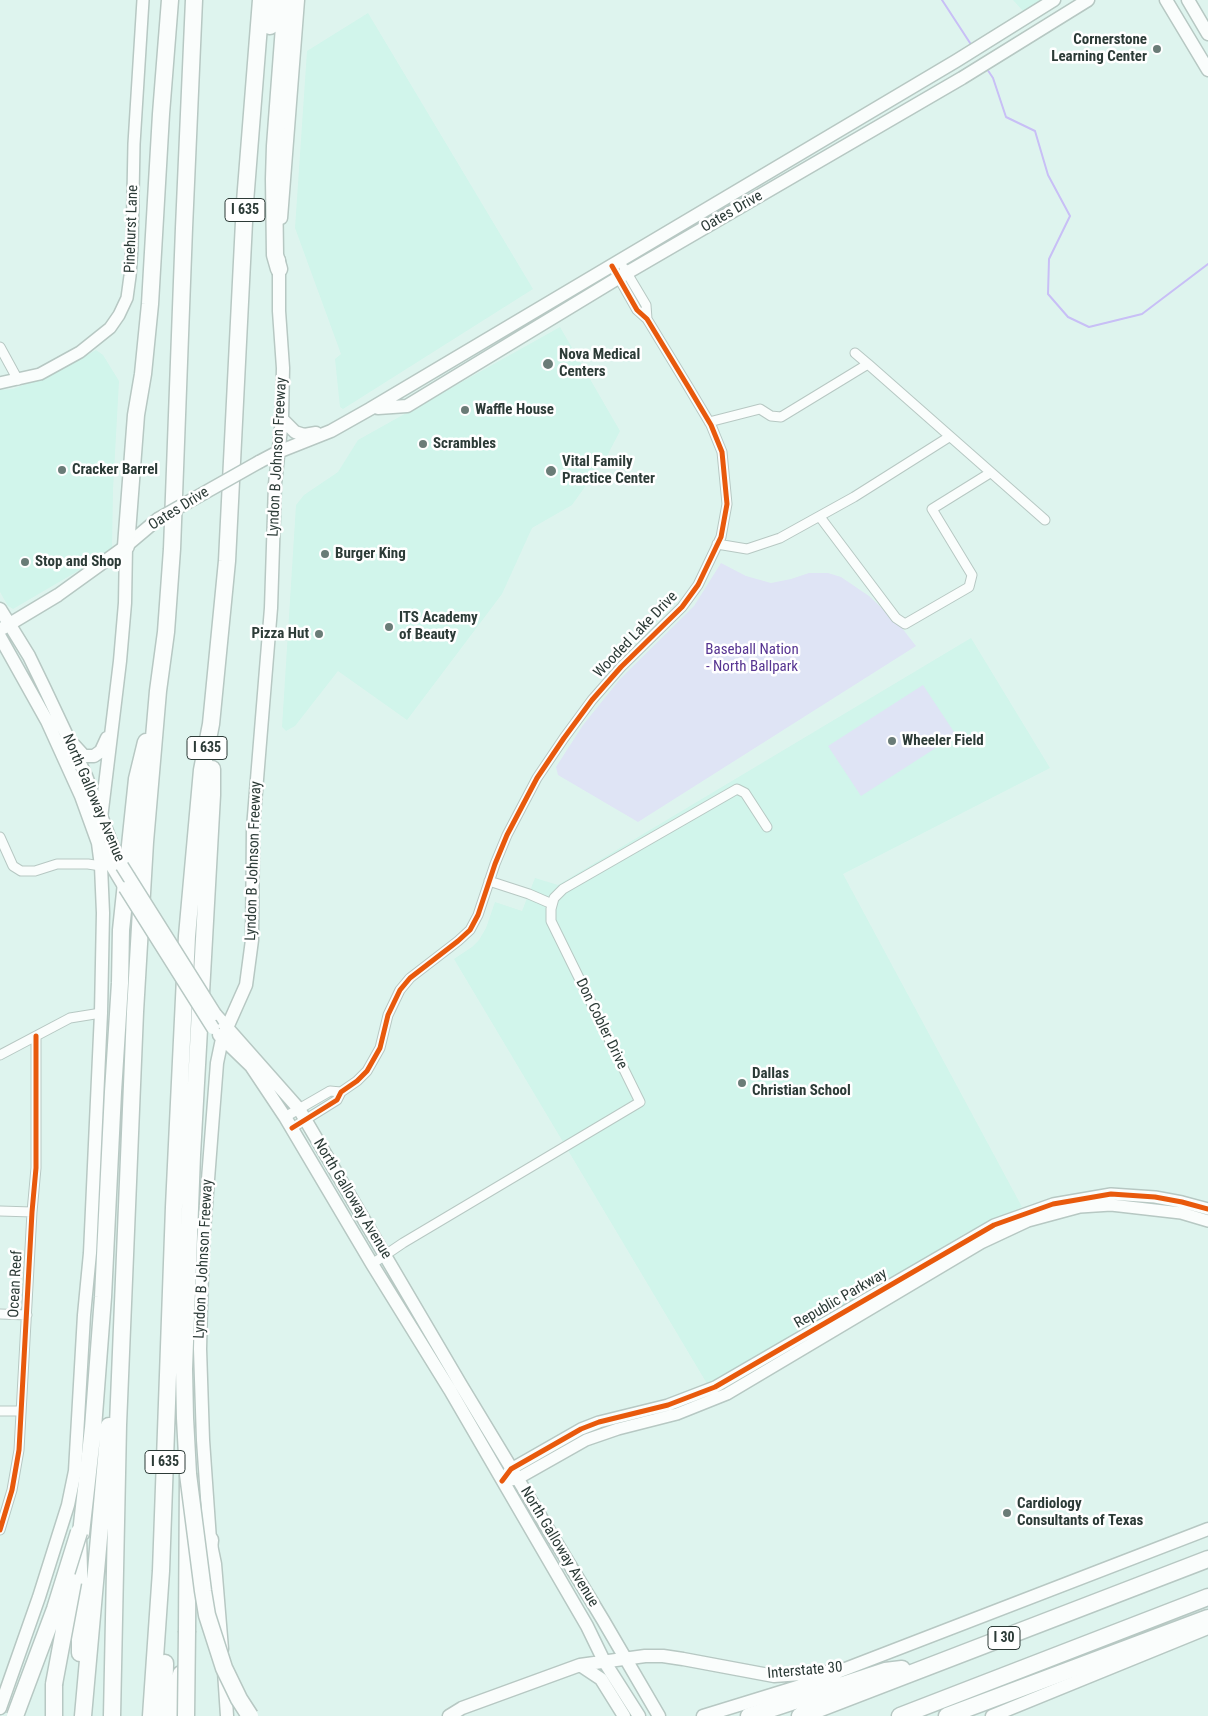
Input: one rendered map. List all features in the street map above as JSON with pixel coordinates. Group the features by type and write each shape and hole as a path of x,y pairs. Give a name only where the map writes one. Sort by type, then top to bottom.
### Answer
{"highway":[{"path":"126,546 136,415 143,374 150,304 170,0"},
{"path":"112,1716 120,1391 136,1003 145,842 158,691 167,624 172,548 186,161 194,0"},
{"name":"Lyndon B Johnson Freeway","path":"151,1716 161,1571 174,1208 187,936 202,770 212,724 227,561 245,202 262,0"},
{"path":"256,55 269,33 273,0"},
{"path":"279,269 275,255 275,146 286,0"},
{"path":"54,1716 54,1684 57,1660 78,1558 93,1428 103,1297 120,983 121,930 137,779 158,691"},
{"path":"186,1716 188,1474 184,1369 194,1099 212,795 212,724"},
{"path":"83,1716 97,1576 108,1430 120,1391"},
{"path":"75,1471 79,1484 77,1520 80,1602 79,1716"},
{"path":"188,1474 203,1591 208,1615 224,1668 239,1699 250,1716"},
{"path":"16,1716 80,1533"},
{"path":"176,1716 182,1668 204,1589 210,1540"},
{"name":"I 30","path":"800,1716 1208,1559"},
{"path":"161,1571 166,1604 164,1716"},
{"name":"I 30","path":"900,1716 1208,1597"},
{"path":"947,1716 1208,1618"},
{"path":"749,1716 886,1671 941,1662"}],"main road":[{"name":"Lyndon B Johnson Freeway","path":"227,1716 216,1564 210,1540 203,1440 200,1349 203,1244 217,1063 225,1034 246,985 252,940 253,828 272,608 278,452 282,419 283,368 279,311 279,269 298,0"},
{"name":"Oates Drive","path":"5,627 58,595 126,546 158,519 278,452 331,431 370,409 956,61 1054,0"},
{"path":"1054,0 1062,17"},
{"name":"Oates Drive","path":"370,409 406,406 622,275 962,78 1088,0"},
{"path":"1166,0 1208,70"},
{"path":"1188,0 1208,34"},
{"path":"922,81 930,96"},
{"path":"495,335 502,348"},
{"path":"282,419 295,432 304,435 331,431"},
{"path":"0,1708 66,1514 75,1471 84,1315 90,1253 101,1013 102,866 98,843 125,603 126,546"},
{"name":"North Galloway Avenue","path":"0,609 5,627 17,637 44,687 86,776 122,877 139,893 215,1014 225,1034 251,1066 288,1122 372,1264 450,1390 587,1626 604,1661 639,1716"},
{"path":"1,643 17,637"},
{"name":"North Galloway Avenue","path":"1,643 47,721 68,764 98,843 122,877 184,984 213,1028 225,1034 302,1115 658,1714"},
{"path":"68,739 84,756 94,756 102,751 112,722"},
{"path":"102,887 107,880 122,877"},
{"path":"217,1063 227,1054 238,1052"},
{"name":"Interstate 30","path":"449,1716 462,1708 580,1665 645,1656 663,1656 774,1676 840,1671 1208,1529"},
{"path":"547,1557 561,1550"},
{"path":"992,1716 1208,1628"},
{"path":"580,1665 601,1678 624,1716"},
{"path":"703,1716 807,1684 825,1681 840,1671"}],"street":[{"name":"Pinehurst Lane","path":"0,383 40,374 80,352 110,328 120,315 127,298 131,266 134,144 143,0"},
{"name":"Wooded Lake Drive","path":"288,1122 337,1100 340,1092 367,1071 380,1048 388,1014 400,990 410,978 470,930 478,915 507,835 537,778 592,700 621,667 682,607 698,585 717,544 727,504 722,452 709,422 647,319 637,310 616,264"},
{"path":"0,347 18,380"},
{"path":"855,353 948,437 1045,520"},
{"path":"709,422 760,409 771,416 781,418 868,364"},
{"path":"717,544 747,548 780,538 854,497 948,437"},
{"path":"820,517 896,618 905,624 969,586 972,575 932,509 990,473"},
{"path":"489,881 529,894 552,904 554,898 563,889 737,790 745,793 766,827"},
{"path":"0,837 13,866 21,871 35,871 57,864 102,866"},
{"name":"Don Cobler Drive","path":"372,1264 640,1102 551,921 552,904"},
{"path":"0,1055 70,1018 101,1013"},
{"name":"Ocean Reef","path":"1,1525 16,1470 19,1450 36,1168 36,1036"},
{"name":"Wooded Lake Drive","path":"288,1122 302,1115"},
{"name":"Republic Parkway","path":"502,1481 618,1423 715,1387 994,1225 1053,1204 1111,1194 1155,1196 1208,1209"},
{"name":"Republic Parkway","path":"618,1423 677,1414 727,1394 981,1243 1028,1221 1080,1207 1111,1204 1181,1213 1208,1221"},
{"path":"0,1211 32,1212"},
{"path":"0,1314 27,1315"},
{"path":"0,1411 20,1412"}],"shaded area":[{"path":"1013,0 1041,0 1023,11"},
{"path":"368,13 533,289 343,409 340,407 335,359 341,354 295,228 307,51"},
{"path":"560,327 620,431 607,456 572,505 532,528 502,594 407,720 338,671 295,726 286,731 282,727 296,505 304,495 338,472 358,440"},
{"path":"96,350 103,355 119,381 113,490 112,551 13,609 8,606 0,592 0,390 13,389 55,373"},
{"name":"Dallas Christian School","path":"971,638 1050,768 843,874 1022,1207 964,1234 709,1387 454,959 479,940 486,928 495,902 522,911 535,878 558,885"}],"green space":[{"name":"Baseball Nation - North Ballpark","path":"721,563 746,576 771,583 809,573 828,573 841,577 869,596 898,623 916,646 638,822 558,775 556,767 583,725 620,679 694,606"},
{"name":"Wheeler Field","path":"923,685 956,735 861,796 828,746"}],"waterway":[{"path":"942,0 972,46"},
{"path":"987,69 993,78 1006,117 1035,131 1048,175 1070,216 1049,259 1048,294 1068,317 1089,327 1142,314 1208,264"}],"cycle path":[{"path":"292,1128 337,1100 341,1092 367,1071 380,1048 388,1015 400,990 410,978 470,930 478,915 507,835 537,778 592,700 621,667 682,607 698,585 721,537 727,504 722,452 711,425 647,319 637,310 612,266"},
{"path":"0,1530 12,1490 19,1450 36,1168 36,1036"},
{"path":"502,1481 511,1469 581,1429 599,1422 668,1405 715,1387 994,1225 1053,1204 1111,1194 1155,1197 1208,1209"}],"place":[{"name":"Cornerstone Learning Center","path":"1157,49"},
{"name":"Nova Medical Centers","path":"548,364"},
{"name":"Waffle House","path":"465,410"},
{"name":"Scrambles","path":"423,444"},
{"name":"Cracker Barrel","path":"62,470"},
{"name":"Vital Family Practice Center","path":"551,471"},
{"name":"Burger King","path":"325,554"},
{"name":"Stop and Shop","path":"25,562"},
{"name":"ITS Academy of Beauty","path":"389,627"},
{"name":"Pizza Hut","path":"319,634"},
{"name":"Wheeler Field","path":"892,741"},
{"name":"Dallas Christian School","path":"742,1083"},
{"name":"Cardiology Consultants of Texas","path":"1007,1513"}]}
